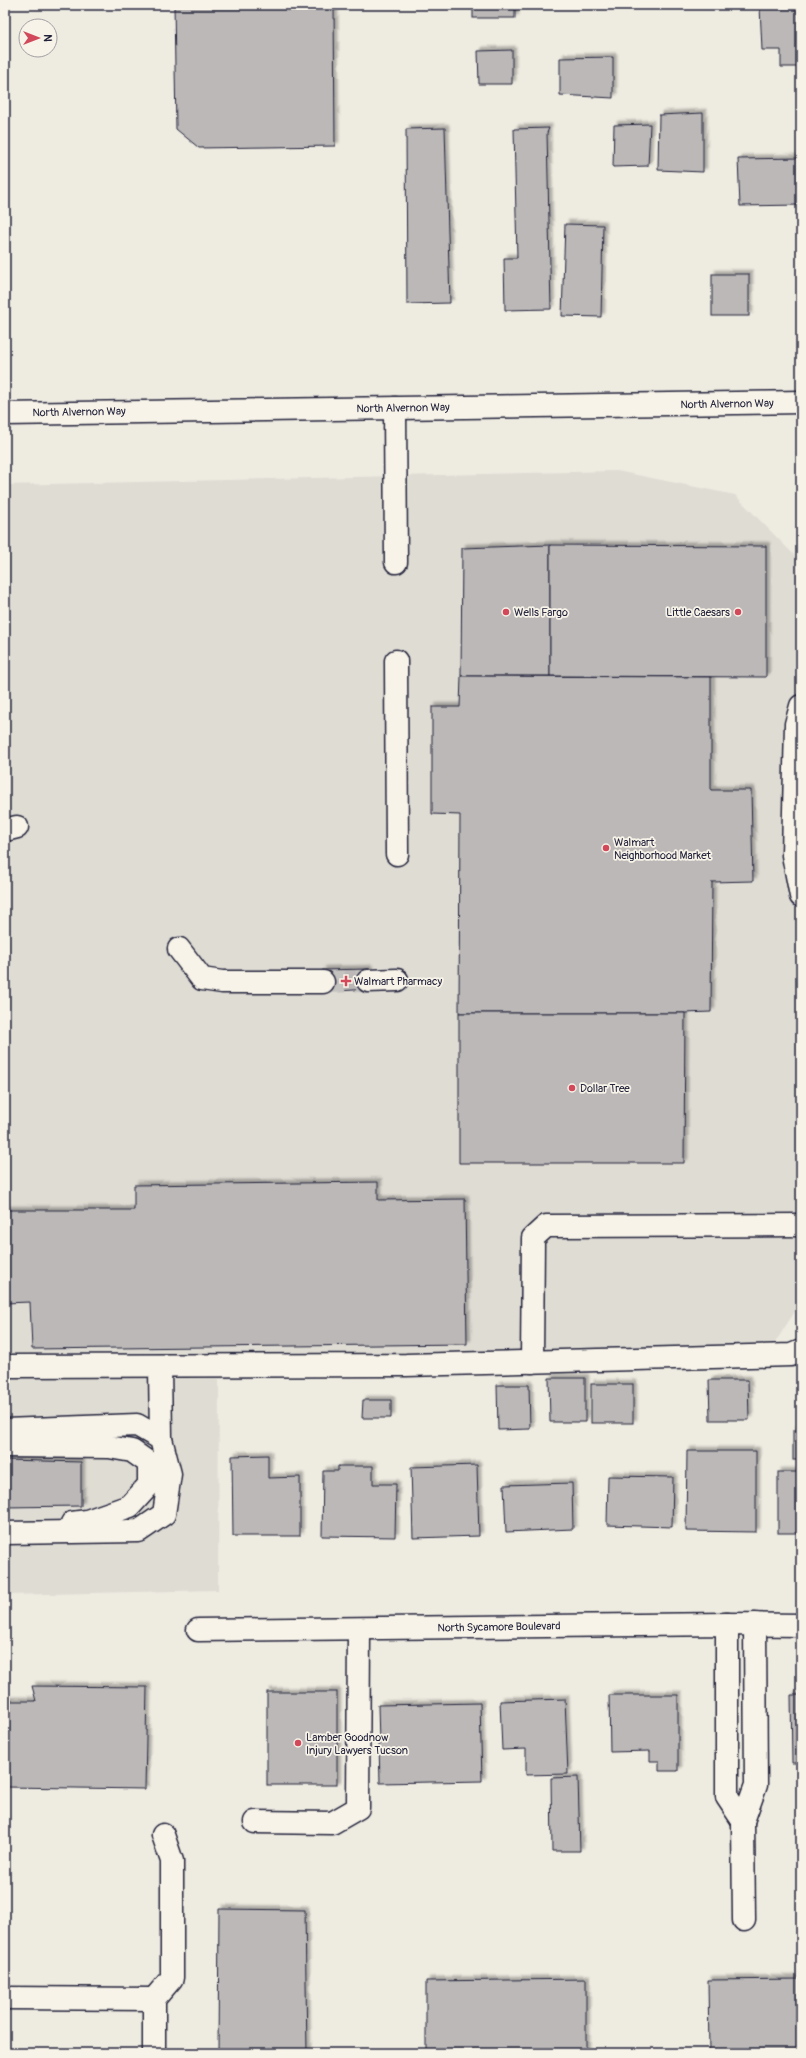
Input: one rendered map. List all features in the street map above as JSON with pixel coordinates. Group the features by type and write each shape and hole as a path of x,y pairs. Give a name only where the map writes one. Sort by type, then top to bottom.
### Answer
{"main road":[{"name":"North Alvernon Way","path":"5,414 801,402"},
{"path":"395,408 396,562"},
{"path":"396,661 397,854"},
{"path":"801,706 796,724 793,855 801,896"},
{"path":"179,949 202,979 222,982 323,982"},
{"path":"368,981 397,980"},
{"path":"532,1362 533,1238 546,1226 801,1225"},
{"path":"5,1366 398,1365 791,1355 801,1351"},
{"path":"5,1533 139,1531 164,1514 170,1474 161,1438 160,1366"},
{"path":"5,1430 137,1425 161,1438"},
{"path":"5,1446 109,1447 132,1451 149,1463 149,1485 130,1506 87,1521 5,1533"},
{"path":"727,1624 727,1796 743,1821"},
{"name":"North Sycamore Boulevard","path":"198,1630 727,1624 801,1626"},
{"path":"744,1920 743,1821 756,1785 755,1624"},
{"path":"255,1822 332,1823 358,1808 359,1629"},
{"path":"154,2053 154,1999 172,1978 172,1861 163,1834"},
{"path":"5,1998 154,1999"}],"shaded area":[{"path":"617,471 735,495 799,560 801,1302 760,1366 219,1379 218,1590 5,1595 5,485"}],"building":[{"path":"174,5 334,5 335,146 199,148 176,129"},
{"path":"473,5 515,5 515,18 473,18"},
{"path":"801,6 801,67 781,67 781,50 762,50 760,7"},
{"path":"512,50 512,84 479,84 478,51"},
{"path":"613,57 613,98 560,95 560,58"},
{"path":"703,113 703,172 658,170 659,115"},
{"path":"650,124 648,166 613,167 614,125"},
{"path":"445,128 450,303 407,304 406,129"},
{"path":"549,128 547,133 551,309 505,310 504,258 517,258 514,129"},
{"path":"801,158 801,205 740,206 738,159"},
{"path":"565,224 603,225 601,317 562,316"},
{"path":"712,274 749,274 749,316 712,316"},
{"name":"Wells Fargo","path":"550,545 550,676 461,676 462,548"},
{"path":"550,545 766,546 766,677 550,676"},
{"name":"Walmart Neighborhood Market","path":"461,676 711,677 711,790 751,790 753,881 712,882 711,1012 459,1013 460,815 432,814 432,707 460,707"},
{"name":"Walmart Pharmacy","path":"369,969 368,989 324,992 322,970"},
{"name":"Dollar Tree","path":"459,1013 685,1013 684,1163 459,1163"},
{"path":"378,1182 378,1200 465,1199 467,1344 32,1349 30,1302 5,1303 5,1210 134,1210 134,1185"},
{"path":"549,1378 585,1378 585,1422 550,1422"},
{"path":"709,1380 748,1380 749,1420 710,1420"},
{"path":"591,1384 633,1384 633,1423 591,1423"},
{"path":"497,1385 529,1385 530,1429 498,1430"},
{"path":"363,1400 391,1400 391,1418 362,1418"},
{"path":"793,1430 801,1430 801,1460 793,1460"},
{"path":"687,1451 756,1451 756,1532 686,1531"},
{"path":"268,1455 268,1478 300,1477 300,1536 233,1536 232,1456"},
{"path":"5,1460 81,1462 81,1506 5,1507"},
{"path":"477,1465 479,1536 413,1538 411,1467"},
{"path":"338,1466 373,1466 373,1484 396,1484 395,1537 322,1536 323,1471 338,1471"},
{"path":"778,1472 801,1472 801,1533 778,1533"},
{"path":"608,1476 673,1477 672,1527 607,1525"},
{"path":"572,1483 573,1529 506,1532 504,1485"},
{"path":"32,1686 147,1687 145,1789 6,1787 7,1732 5,1732 5,1701 36,1701"},
{"path":"267,1692 337,1692 337,1785 267,1785"},
{"path":"609,1695 678,1695 678,1771 659,1771 659,1761 650,1761 650,1751 610,1752"},
{"path":"791,1695 801,1695 801,1763 792,1763"},
{"path":"565,1699 568,1774 526,1775 526,1749 502,1750 500,1701"},
{"path":"480,1703 482,1781 380,1783 378,1705"},
{"path":"578,1777 580,1851 552,1851 551,1778"},
{"path":"219,1909 305,1910 307,2053 218,2053"},
{"path":"586,1979 586,2053 426,2053 426,1981"},
{"path":"801,1979 801,2053 709,2053 708,1980"}],"tunnel":[{"path":"323,982 368,981"}],"place":[{"name":"Wells Fargo","path":"506,612"},
{"name":"Little Caesars","path":"738,612"},
{"name":"Walmart Neighborhood Market","path":"606,848"},
{"name":"Walmart Pharmacy","path":"346,981"},
{"name":"Dollar Tree","path":"572,1088"},
{"name":"Lamber Goodnow Injury Lawyers Tucson","path":"298,1743"}]}
